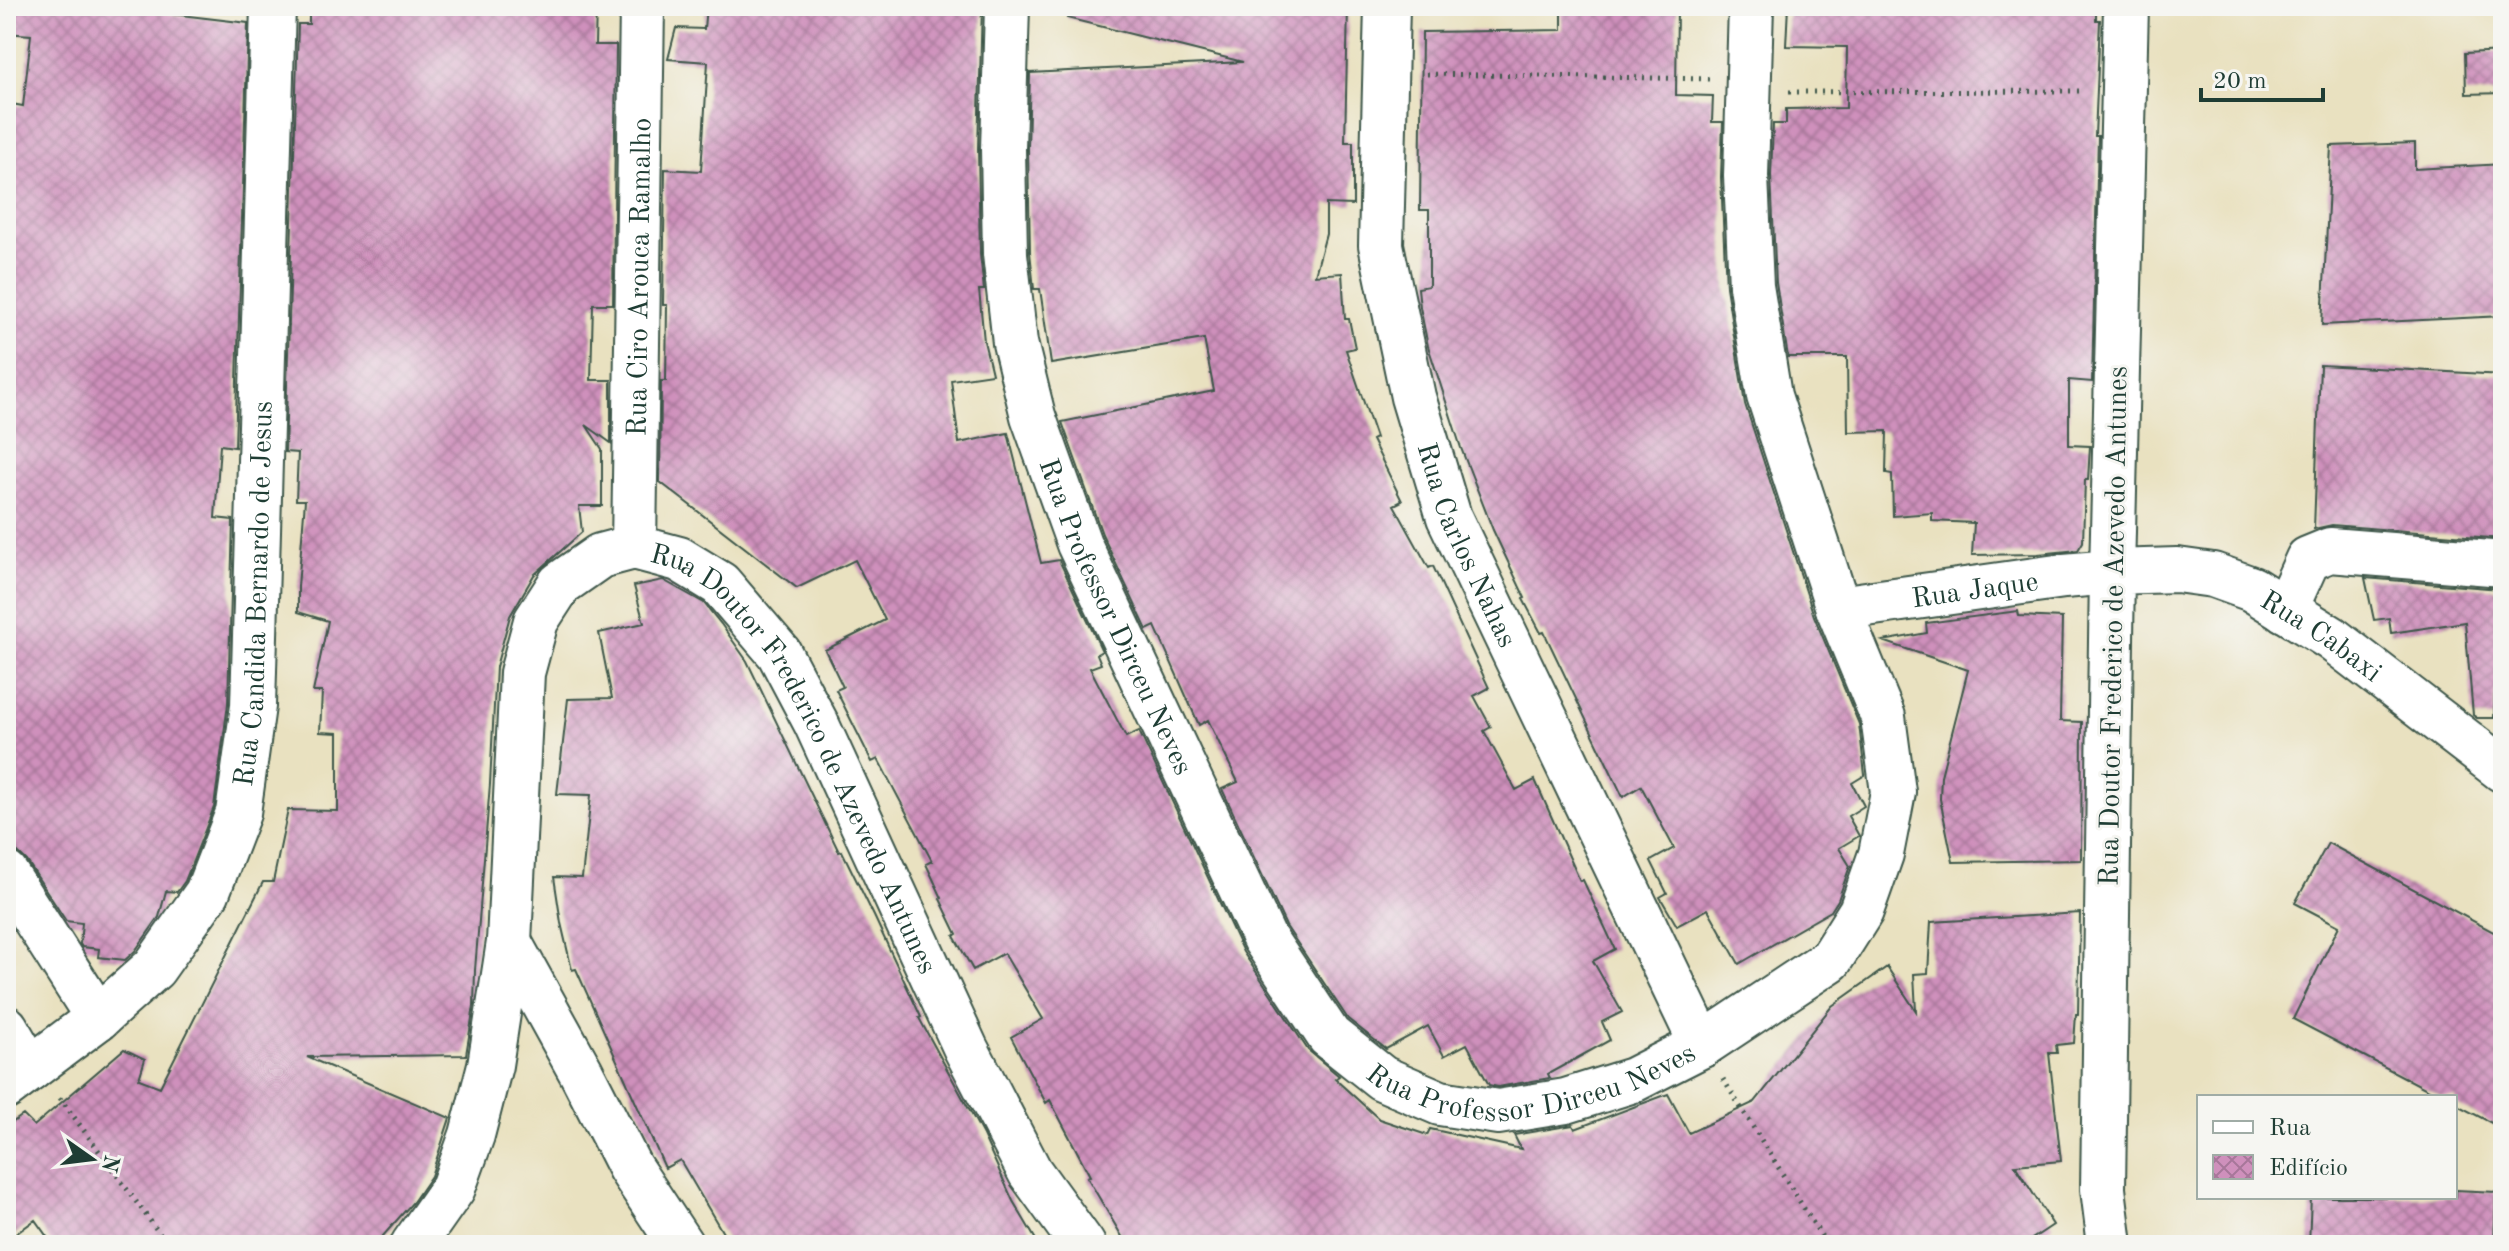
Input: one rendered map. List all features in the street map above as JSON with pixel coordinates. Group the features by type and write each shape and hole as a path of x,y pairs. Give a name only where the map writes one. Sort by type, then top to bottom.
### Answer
{"street":[{"name":"Rua Candida Bernardo de Jesus","path":"24,1074 98,1018 154,968 207,893 238,813 253,706 273,6"},
{"name":"Rua Ciro Arouca Ramalho","path":"634,547 642,6"},
{"name":"Rua Professor Dirceu Neves","path":"1007,6 1003,149 1005,254 1015,343 1033,416 1079,544 1264,938 1329,1036 1382,1078 1440,1103 1498,1112 1566,1101 1633,1080 1702,1045 1830,960 1861,911 1881,854 1893,792 1883,717 1838,608 1769,396 1751,286 1746,176 1751,6"},
{"name":"Rua Carlos Nahas","path":"1387,6 1381,245 1413,397 1449,517 1702,1045"},
{"name":"Rua Doutor Frederico de Azevedo Antunes","path":"2110,1245 2103,1189 2112,572 2126,6"},
{"name":"Rua Doutor Frederico de Azevedo Antunes","path":"413,1245 453,1188 472,1135 490,1065 509,942 522,673 536,621 560,584 600,556 634,547 679,559 720,584 779,653 816,723 966,1049 1030,1172 1083,1245"},
{"path":"2285,610 2308,559 2330,550 2503,564"},
{"name":"Rua Cabaxi","path":"2112,572 2177,570 2213,575 2252,589 2331,638 2503,770"},
{"name":"Rua Jaque","path":"1838,608 2112,572"},
{"path":"6,874 98,1018"},
{"path":"509,942 630,1168 681,1245"},
{"path":"6,1028 24,1074"}],"path":[{"path":"1385,74 1749,86 2124,90"},
{"path":"1702,1045 1827,1245"},
{"path":"24,1074 168,1245"}],"building":[{"path":"6,6 147,6 146,11 248,23 235,447 220,445 215,518 233,520 228,704 214,807 185,881 177,892 166,891 159,917 125,960 98,957 99,949 82,947 82,923 66,921 27,861 18,852 6,847 6,103 23,106 31,35 6,33"},
{"path":"309,6 596,6 595,45 616,45 613,304 593,304 591,380 611,380 611,443 586,425 602,449 602,506 579,506 582,532 534,575 510,616 496,667 474,1006 466,1055 307,1057 450,1118 431,1176 413,1202 375,1245 53,1245 35,1220 6,1241 6,1127 23,1115 34,1126 124,1049 145,1059 139,1079 160,1087 263,882 273,882 288,810 338,811 338,733 320,732 322,692 313,692 328,621 298,612 305,500 296,500 298,453 285,452 298,24 309,24"},
{"path":"706,6 982,6 978,149 980,254 984,290 979,290 984,341 992,374 951,380 959,443 1008,433 1041,563 1059,560 1102,651 1097,654 1101,664 1090,668 1126,737 1139,731 1243,952 1308,1050 1339,1076 1335,1079 1379,1119 1427,1135 1430,1129 1521,1149 1514,1135 1573,1125 1575,1129 1668,1094 1689,1133 1755,1102 1832,1006 1887,967 1916,1011 1914,974 1928,973 1931,922 2080,913 2078,1014 2074,1043 2056,1045 2057,1053 2049,1053 2061,1161 2015,1165 2053,1225 2023,1245 1127,1245 1087,1177 1090,1176 1050,1100 1046,1103 1011,1037 1043,1019 1004,953 973,970 954,936 957,934 926,864 932,861 878,759 872,762 836,690 843,687 825,650 885,620 855,560 797,588 660,482 661,381 666,381 667,305 663,305 665,169 701,171 708,62 668,59 676,28 704,29"},
{"path":"1068,6 1348,6 1345,142 1353,142 1353,205 1326,204 1326,234 1315,275 1342,273 1345,319 1349,319 1355,348 1346,350 1376,438 1372,440 1402,501 1394,505 1429,568 1433,566 1489,688 1474,696 1491,727 1484,731 1516,790 1535,780 1580,881 1583,880 1615,949 1593,961 1622,1012 1602,1022 1610,1040 1548,1074 1550,1078 1498,1087 1489,1085 1467,1044 1444,1056 1428,1026 1386,1049 1348,1019 1286,926 1222,789 1238,782 1208,720 1199,725 1155,626 1147,630 1102,534 1062,422 1214,391 1204,339 1051,364 1040,289 1034,289 1030,252 1030,73 1243,62 1067,18"},
{"path":"1562,6 1677,6 1676,95 1713,96 1712,122 1723,122 1721,177 1726,287 1745,404 1814,616 1859,724 1865,775 1852,783 1864,806 1848,816 1859,836 1839,848 1850,866 1838,900 1831,911 1739,964 1708,909 1677,926 1660,897 1667,893 1651,861 1674,848 1641,786 1623,797 1544,632 1541,633 1523,599 1461,448 1428,346 1420,307 1418,288 1429,286 1429,210 1420,210 1422,32 1562,30"},
{"path":"1788,6 2096,6 2096,20 2100,20 2095,136 2098,136 2092,382 2069,380 2069,445 2090,446 2088,480 2085,480 2083,542 2078,550 1972,555 1974,523 1932,521 1932,513 1893,516 1892,474 1886,473 1887,431 1848,432 1847,357 1788,357 1776,283 1771,176 1773,124 1786,124 1786,109 1846,108 1847,47 1786,46"},
{"path":"2503,51 2503,93 2466,94 2465,53"},
{"path":"2415,143 2415,169 2503,164 2503,316 2322,325 2331,146"},
{"path":"2320,365 2503,375 2503,539 2332,525 2314,529"},
{"path":"2365,578 2500,589 2497,648 2503,647 2503,689 2495,690 2494,718 2477,718 2473,715 2465,622 2391,633 2389,618 2374,620"},
{"path":"663,580 704,603 747,661 839,852 842,851 874,916 919,1018 983,1135 1013,1201 1039,1245 730,1245 680,1160 665,1168 576,969 572,970 554,877 582,878 591,795 557,794 568,699 612,698 599,633 644,623 634,586"},
{"path":"2018,611 2019,616 2062,618 2060,721 2082,722 2081,860 1953,862 1940,799 1941,776 1968,670 1883,641 1927,633 1926,623"},
{"path":"2328,843 2503,937 2503,1129 2457,1105 2457,1095 2438,1095 2293,1019 2339,926 2295,903"},
{"path":"2457,1190 2496,1192 2494,1245 2309,1245 2311,1199 2457,1199"}]}
